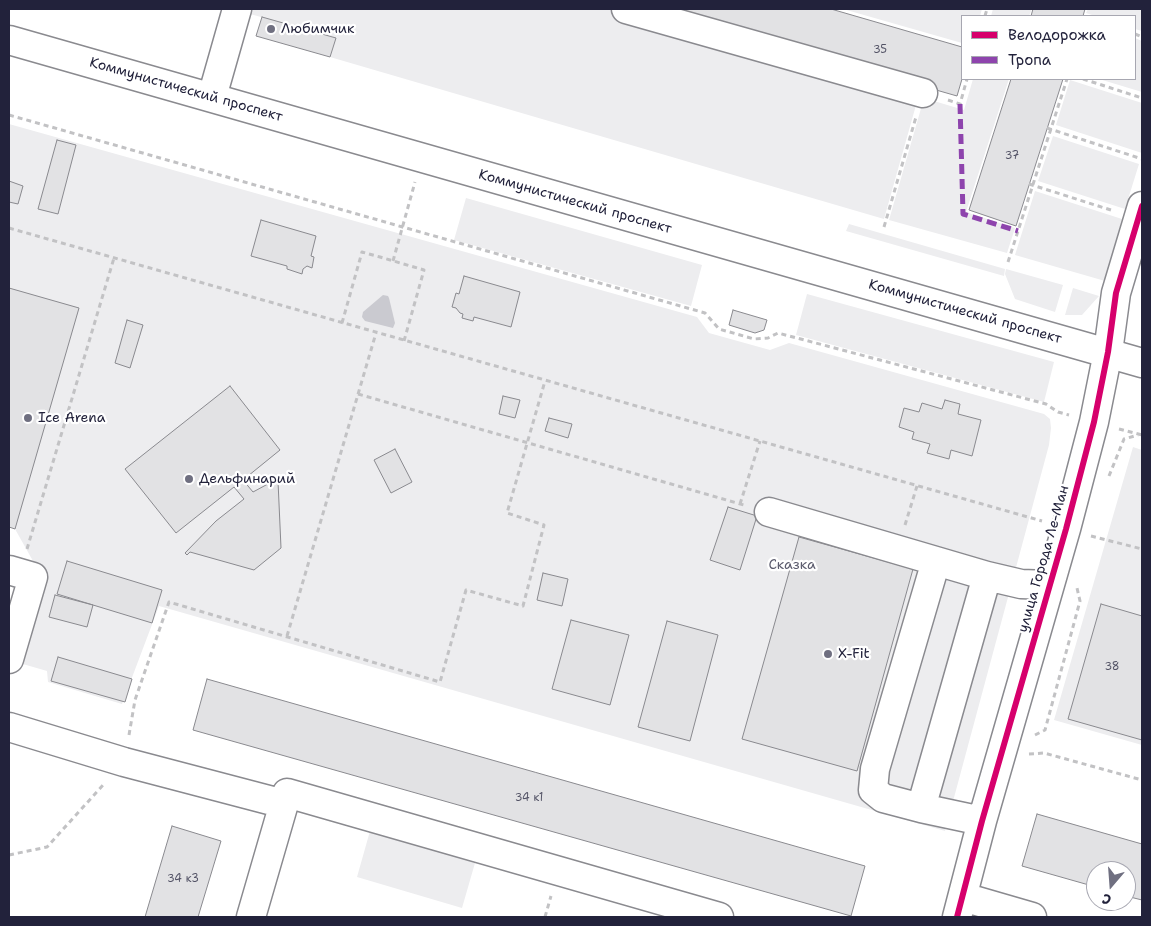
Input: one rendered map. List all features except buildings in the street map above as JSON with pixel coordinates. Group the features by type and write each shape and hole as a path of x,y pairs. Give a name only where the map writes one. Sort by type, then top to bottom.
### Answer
{"main road":[{"path":"212,97 237,9"},
{"path":"626,9 923,93"},
{"name":"Коммунистический проспект","path":"9,40 1142,363"},
{"name":"улица Города Ле-Ман","path":"960,907 982,821 1066,529 1094,422 1108,352 1116,293 1140,212"},
{"path":"769,512 987,576 1022,584 1049,585"},
{"path":"936,561 875,769 873,790 884,798 982,821"},
{"path":"9,659 33,577 14,572"},
{"path":"921,808 987,576"},
{"path":"9,727 124,762 284,804"},
{"path":"251,917 287,793 719,917"},
{"path":"960,907 1032,917"}],"path":[{"path":"884,227 923,93 960,104 968,80"},
{"path":"1008,262 1031,184 1067,80"},
{"path":"1086,80 1142,98"},
{"path":"9,116 705,313 719,329 754,339 768,338 778,333 1046,404 1058,412 1142,436"},
{"path":"1049,129 1142,159"},
{"path":"393,261 421,158"},
{"path":"1031,184 1140,212"},
{"path":"9,228 1142,549"},
{"path":"342,323 362,252 424,270 404,341"},
{"path":"14,572 114,258"},
{"path":"287,636 376,333"},
{"path":"9,855 47,847 124,762 135,700 169,602 440,682 466,590 523,606 544,526 507,513 545,381"},
{"path":"358,394 769,512"},
{"path":"740,504 760,441"},
{"path":"897,550 917,486"},
{"path":"1004,748 1027,754 1044,753 1142,780"}],"green space":[{"path":"244,9 606,9 918,98 884,219 330,57 336,38 243,12"},
{"path":"843,9 982,9 980,15 961,15 961,43"},
{"path":"993,9 1032,9 1029,15 991,15"},
{"path":"1088,9 1142,9 1142,31 1136,29 1136,15 1092,15 1086,13"},
{"path":"1136,38 1142,41 1142,92 1102,80 1136,80"},
{"path":"973,80 1009,80 966,212 1015,228 1007,253 889,220 924,98 964,110"},
{"path":"1070,80 1142,103 1142,153 1056,125"},
{"name":"Сказка","path":"9,124 697,317 709,333 770,350 789,343 1044,414 1050,419 1049,445 945,831 159,606 122,704 48,682 47,671 9,660 9,649 33,561 15,529 9,527"},
{"path":"1053,136 1139,164 1125,209 1038,181"},
{"path":"1035,191 1122,219 1105,281 1015,255"},
{"path":"466,198 702,265 691,306 454,240"},
{"path":"849,224 1005,269 1004,276 846,231"},
{"path":"1006,269 1063,285 1055,312 1015,299 1005,274"},
{"path":"1073,288 1099,296 1082,315 1065,315"},
{"path":"807,294 1054,362 1044,402 796,335"},
{"path":"1133,447 1142,450 1142,745 1054,720"},
{"path":"370,831 475,863 462,908 357,877"}],"shaded area":[{"path":"383,295 389,298 395,323 393,328 365,321 362,317 363,312"}],"marked path":[{"path":"960,104 963,214 1018,231"}],"cycle path":[{"path":"957,917 982,821 1066,529 1094,422 1108,352 1116,293 1142,206"}],"place":[{"name":"Любимчик","path":"271,29"},
{"name":"Ice Arena","path":"28,418"},
{"name":"Дельфинарий","path":"189,479"},
{"name":"X-Fit","path":"828,654"}]}
